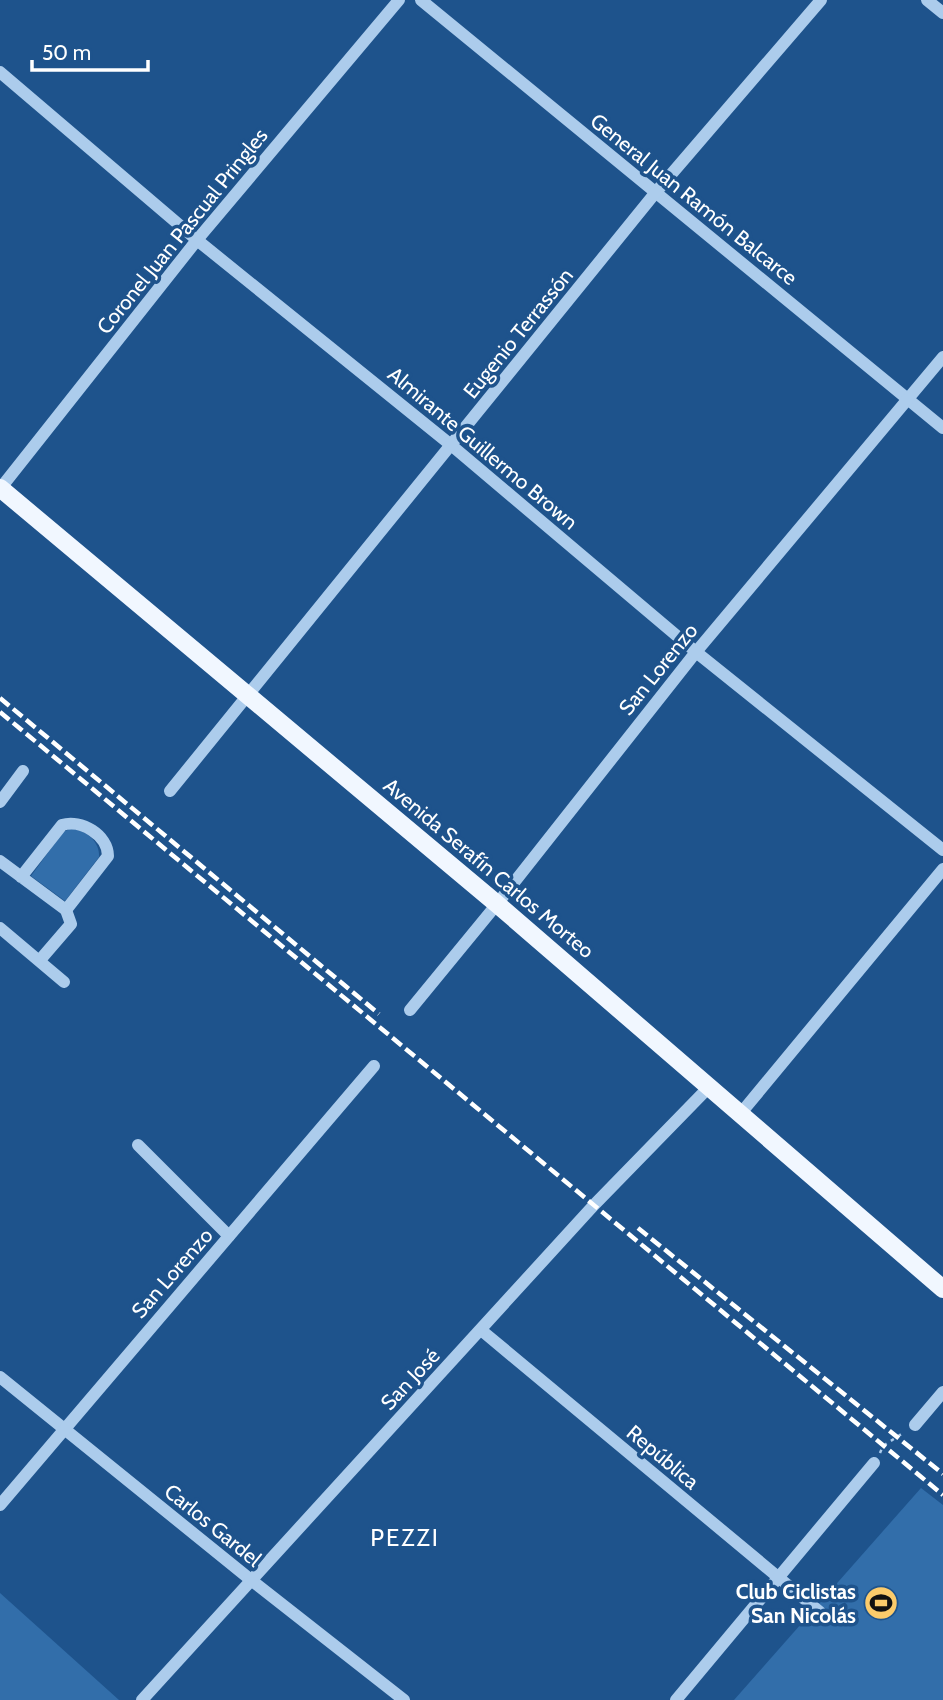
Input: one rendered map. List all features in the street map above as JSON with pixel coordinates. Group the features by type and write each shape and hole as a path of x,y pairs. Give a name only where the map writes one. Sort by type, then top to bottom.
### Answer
{"main road":[{"name":"Avenida Serafín Carlos Morteo","path":"0,488 498,904 943,1289"}],"street":[{"name":"Coronel Juan Pascual Pringles","path":"0,488 197,240 399,0"},
{"name":"General Juan Ramón Balcarce","path":"421,0 943,428"},
{"name":"Eugenio Terrassón","path":"170,791 656,192 821,0"},
{"path":"927,0 943,13"},
{"name":"Almirante Guillermo Brown","path":"0,72 197,240 451,445 695,652 943,850"},
{"name":"San Lorenzo","path":"410,1010 498,904 695,652 943,357"},
{"path":"0,801 23,771"},
{"path":"21,877 62,825 70,822 95,833 104,841 108,856 66,910"},
{"path":"0,861 66,910 71,924 40,960"},
{"path":"741,1113 943,869"},
{"path":"0,928 64,982"},
{"name":"San Lorenzo","path":"0,1505 374,1066"},
{"name":"San José","path":"142,1700 594,1205 710,1086"},
{"path":"138,1145 229,1236"},
{"name":"República","path":"481,1330 820,1612"},
{"name":"Carlos Gardel","path":"0,1377 404,1700"},
{"path":"915,1425 943,1392"},
{"path":"676,1700 874,1463"}],"path":[{"path":"874,1463 883,1446 897,1436"}],"shaded area":[{"path":"70,829 81,831 90,837 97,846 99,857 65,901 31,876 63,832"},
{"name":"Club Ciclistas San Nicolás","path":"921,1488 943,1505 943,1700 734,1700"},
{"path":"0,1593 119,1700 0,1700"}],"railway":[{"path":"0,698 379,1014"},
{"path":"0,712 943,1495"},
{"path":"638,1228 943,1474"}],"place":[{"name":"Club Ciclistas San Nicolás","path":"881,1603"}],"district":[{"name":"PEZZI","path":"405,1537"}]}
